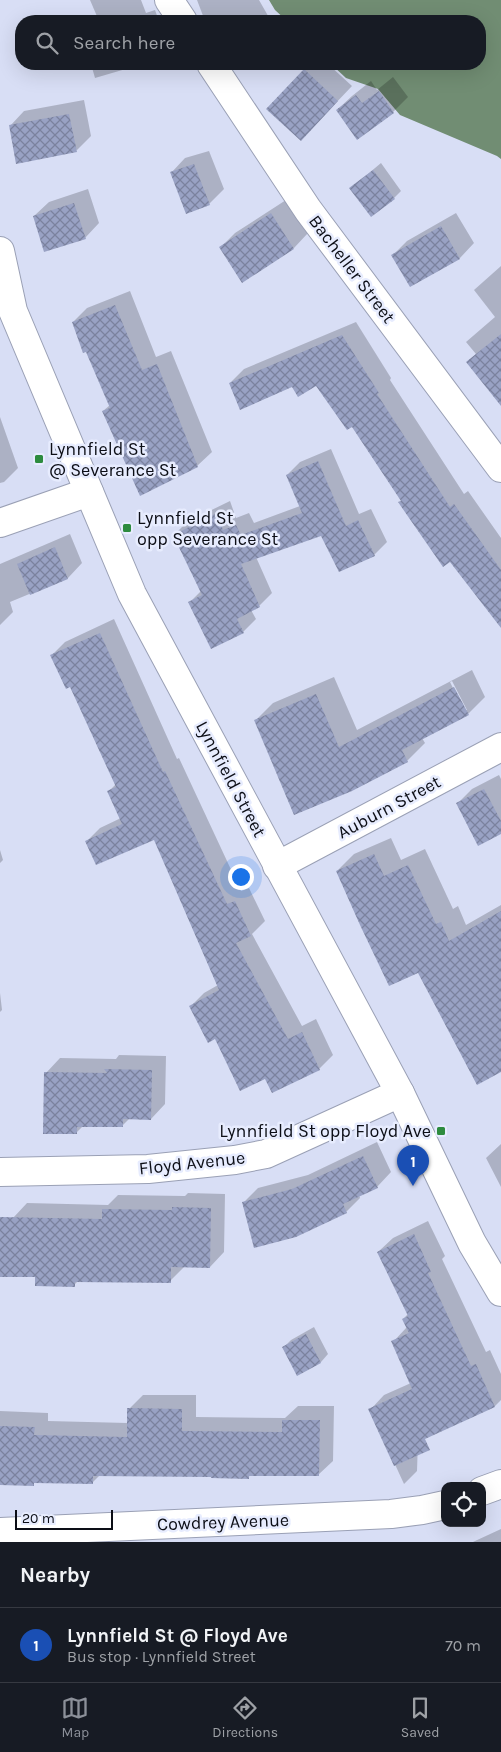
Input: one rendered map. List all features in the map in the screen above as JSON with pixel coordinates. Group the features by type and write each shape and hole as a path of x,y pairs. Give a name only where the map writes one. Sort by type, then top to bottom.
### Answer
{"street":[{"path":"169,0 179,15"},
{"name":"Bacheller Street","path":"215,70 308,210 501,468"},
{"name":"Lynnfield Street","path":"0,251 12,311 132,594 400,1093 472,1243 501,1292"},
{"path":"0,523 89,492"},
{"name":"Auburn Street","path":"277,866 501,747"},
{"name":"Floyd Avenue","path":"0,1172 148,1169 235,1160 266,1154 400,1093"},
{"path":"486,1490 501,1484"},
{"name":"Cowdrey Avenue","path":"0,1532 362,1516 414,1511 441,1506"}],"shaded area":[{"path":"269,0 501,0 501,159 400,115 378,89 346,78 337,70 486,70 486,15 280,15"}],"building":[{"path":"303,70 338,101 301,141 266,109"},
{"path":"379,91 394,113 357,140 336,110 356,95 362,103"},
{"path":"69,114 77,152 16,164 9,125"},
{"path":"194,164 210,205 186,214 170,172"},
{"path":"373,170 395,199 371,217 349,188"},
{"path":"74,203 86,239 44,252 33,216"},
{"path":"271,213 294,249 242,283 219,247"},
{"path":"441,226 460,259 410,287 391,255"},
{"path":"115,305 142,370 157,364 198,467 140,496 102,411 110,408 86,352 83,353 72,322"},
{"path":"501,334 501,406 466,362"},
{"path":"342,335 379,393 377,394 450,507 454,504 501,570 501,628 450,562 443,567 398,502 401,501 352,427 347,430 316,386 298,397 292,387 240,410 229,383"},
{"path":"318,461 346,526 358,520 375,556 339,572 321,536 241,564 260,607 237,619 244,633 211,649 188,602 202,595 173,535 217,513 223,530 236,525 241,535 302,513 286,475"},
{"path":"55,547 68,579 30,595 17,564"},
{"path":"100,633 163,772 165,771 227,904 235,901 251,936 236,943 288,1039 302,1032 320,1070 272,1093 265,1079 240,1091 215,1039 208,1043 189,1006 219,990 154,840 96,865 85,841 122,824 107,791 116,787 70,687 66,689 50,655"},
{"path":"454,687 469,715 402,750 408,762 352,791 294,815 254,720 316,694 339,747"},
{"path":"484,789 501,821 501,834 478,846 456,803"},
{"path":"374,854 384,876 408,865 436,924 441,922 449,941 501,911 501,1072 477,1085 418,973 389,986 360,925 336,871"},
{"path":"104,1069 152,1070 151,1120 123,1119 123,1127 77,1127 77,1134 43,1134 44,1072 107,1073"},
{"path":"363,1156 378,1188 343,1204 347,1213 296,1237 254,1248 242,1202 292,1189"},
{"path":"172,1207 211,1208 210,1268 171,1267 171,1283 75,1282 75,1287 35,1286 35,1277 0,1277 0,1217 102,1219 102,1209 172,1210"},
{"path":"414,1234 431,1272 428,1273 471,1366 476,1364 495,1407 425,1439 430,1450 394,1466 368,1409 412,1389 391,1341 409,1333 402,1319 408,1316 377,1252"},
{"path":"306,1334 321,1363 297,1376 282,1347"},
{"path":"127,1408 182,1409 182,1431 282,1432 282,1420 320,1420 319,1476 249,1476 249,1479 93,1476 93,1484 34,1483 34,1486 0,1485 0,1426 35,1427 34,1435 127,1437"}],"place":[{"name":"Lynnfield St @ Severance St","path":"39,459"},
{"name":"Lynnfield St opp Severance St","path":"127,528"},
{"name":"Lynnfield St opp Floyd Ave","path":"441,1131"},
{"name":"Lynnfield St @ Floyd Ave","path":"413,1186"}]}
